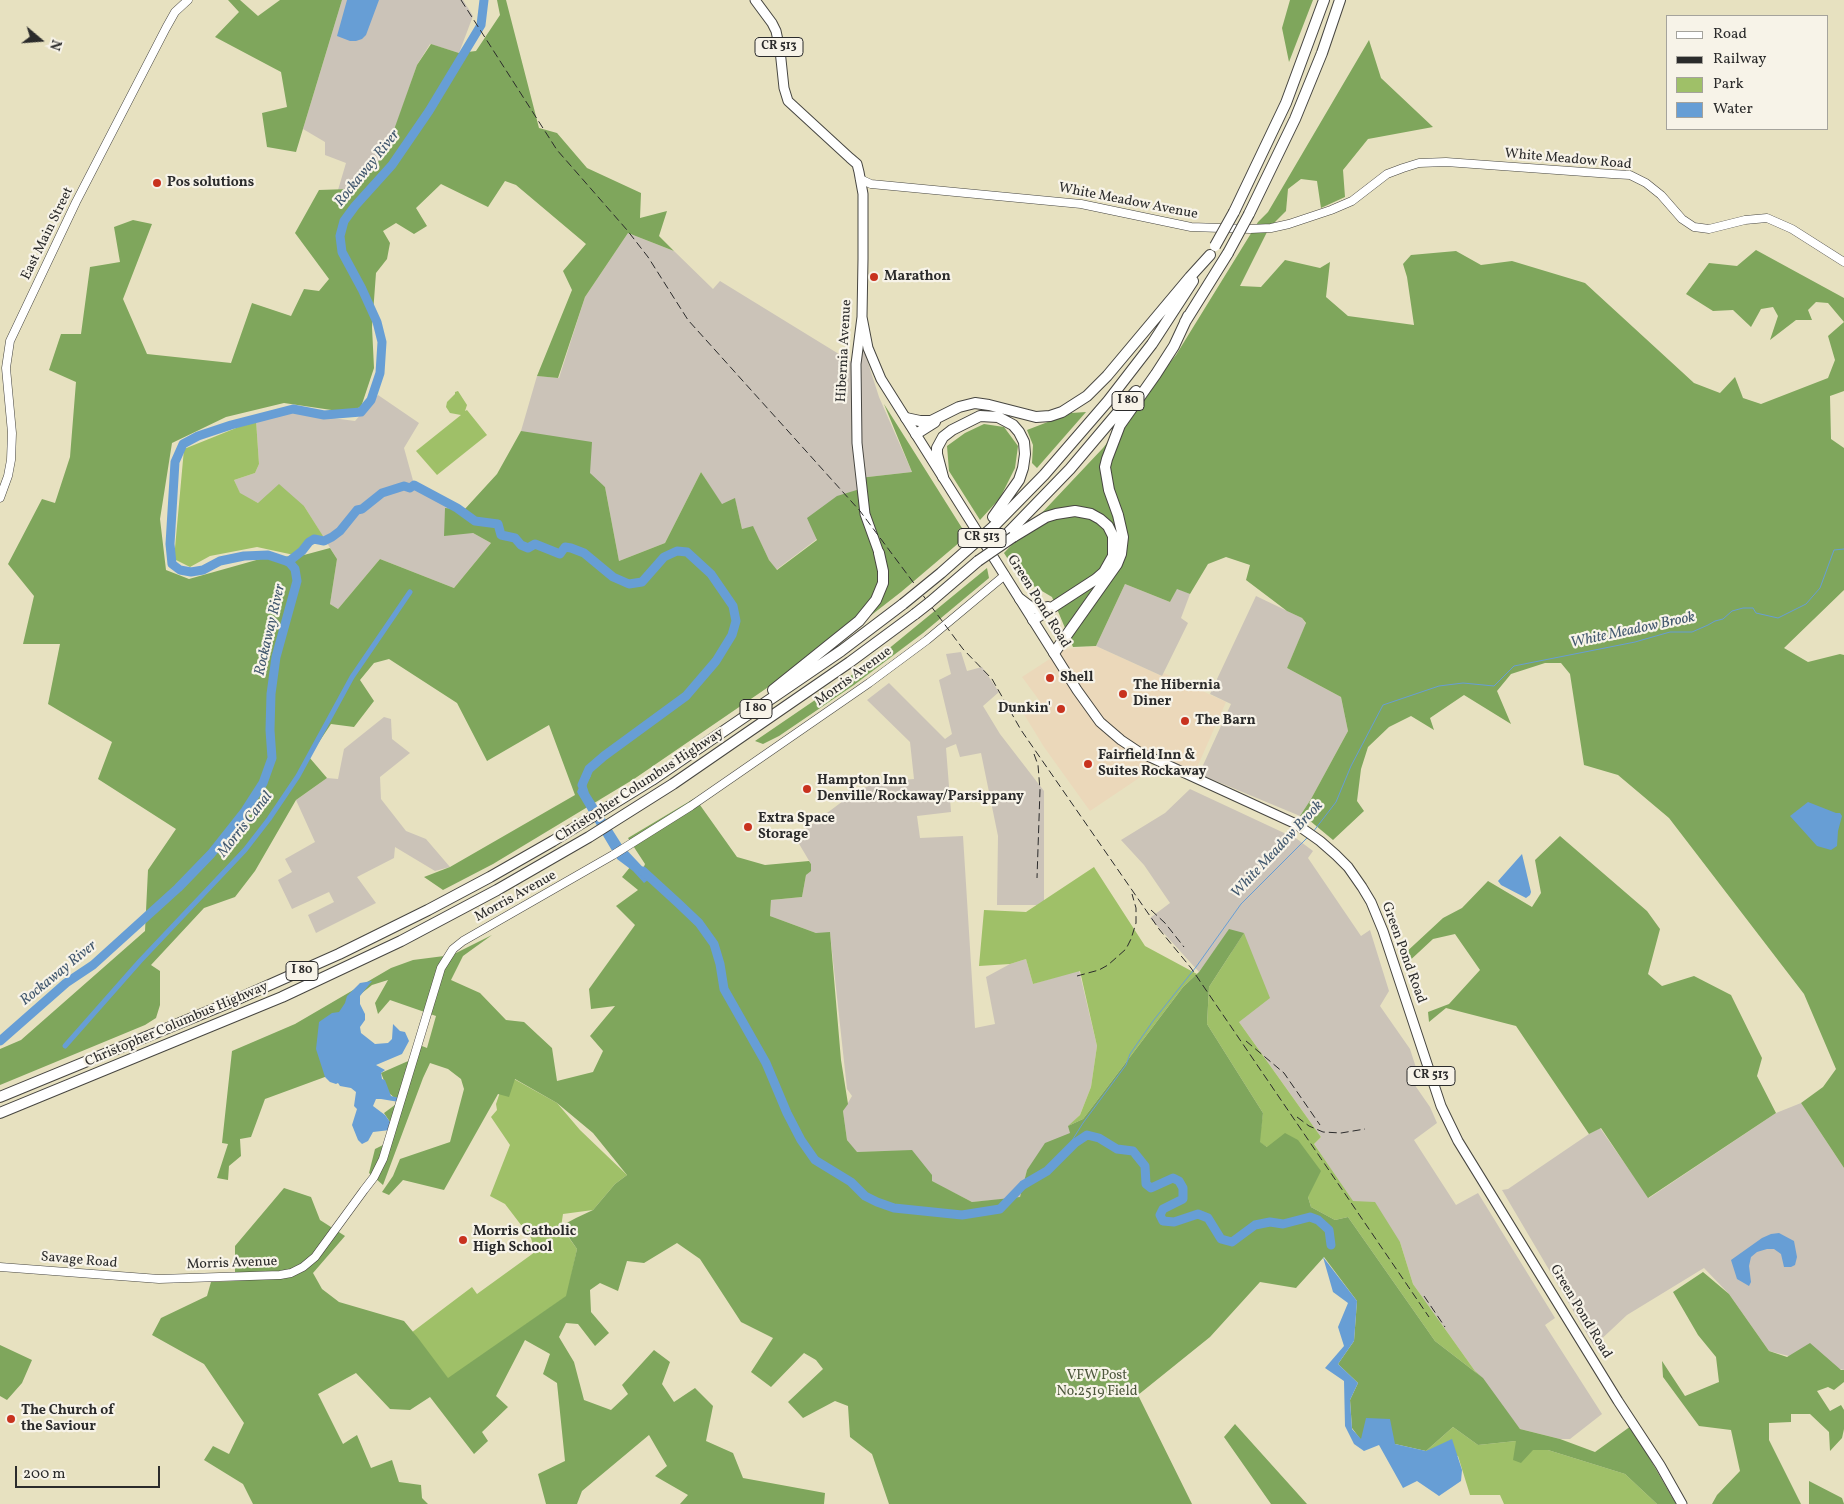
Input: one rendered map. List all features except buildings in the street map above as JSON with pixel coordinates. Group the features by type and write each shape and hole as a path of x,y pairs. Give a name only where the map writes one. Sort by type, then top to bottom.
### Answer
{"highway":[{"name":"I 80","path":"994,522 1051,468 1108,401 1167,322 1213,251 1234,212 1286,103 1324,0"},
{"name":"I 80","path":"1011,535 1111,422 1146,377 1228,253 1296,119 1340,0"},
{"path":"916,434 959,407 975,403 989,404 1036,417 1054,414 1075,404 1087,396 1107,376 1213,251"},
{"path":"1054,653 1117,564 1123,537 1109,490 1105,467 1106,459 1120,425 1174,346 1188,316"},
{"path":"943,477 937,448 943,437 952,430 980,416 998,417 1013,425 1024,442 1023,468 1014,489 994,522"},
{"path":"906,418 926,422 942,417"},
{"path":"1011,535 1039,521 1075,511 1091,514 1100,519 1108,526 1113,536 1114,550 1108,568 1096,579 1033,620"},
{"name":"Christopher Columbus Highway","path":"0,1097 231,1002 346,951 475,886 606,809 697,750 856,640 955,561 994,522"},
{"name":"Christopher Columbus Highway","path":"0,1113 282,996 370,956 497,890 622,817 718,754 915,614 1011,535"},
{"path":"697,750 859,622 881,591 883,572 879,553"},
{"path":"1020,599 1036,609 1042,609 1055,604"}],"main road":[{"name":"CR 513","path":"755,0 776,31 784,88 788,101 857,164 860,179"},
{"name":"Hibernia Avenue","path":"860,179 863,194 862,317 856,364 857,443 865,514 879,553"},
{"name":"Green Pond Road","path":"862,317 864,333 875,365 916,434 1092,712 1108,730 1121,740 1155,760 1305,830 1348,867 1374,908 1440,1106 1458,1141 1618,1402 1660,1465 1682,1504"}],"street":[{"name":"East Main Street","path":"0,498 8,476 12,453 6,368 10,341 76,202 166,28 175,12 188,0"},
{"name":"White Meadow Road","path":"1302,220 1352,201 1387,174 1419,163 1446,162 1630,175 1646,183 1661,195 1682,219 1694,227 1709,229 1745,220 1767,218 1792,229 1844,262"},
{"name":"White Meadow Avenue","path":"860,179 871,184 1081,204 1191,227 1271,228 1302,220"},
{"name":"Morris Avenue","path":"155,1279 284,1274 297,1270 310,1262 374,1177 383,1158 433,993 447,956 463,941 614,855 691,806 869,683 927,640 1005,576"},
{"name":"Savage Road","path":"0,1267 155,1279"}],"shaded area":[{"path":"342,0 463,0 473,16 459,53 430,44 417,65 386,155 349,189 338,190 346,163 325,155 325,142 303,129"},
{"path":"628,233 674,251 713,289 720,281 860,367 862,344 879,397 912,472 859,478 861,489 817,539 776,570 753,527 742,529 735,499 722,505 701,472 665,543 619,561 605,487 521,431 537,376 559,378 585,297"},
{"path":"378,395 419,423 404,448 414,484 464,510 473,533 491,543 454,588 380,559 338,609 330,604 337,559 304,506 258,503 240,494 234,480 255,473 259,464 256,420 294,413 355,421"},
{"path":"1125,584 1170,602 1177,588 1190,594 1181,618 1188,623 1162,676 1096,646"},
{"path":"1256,596 1302,618 1306,624 1287,668 1341,697 1348,731 1300,816 1199,774 1231,704 1210,694"},
{"path":"1096,646 1162,676 1164,673 1226,702 1195,772 1155,753 1145,774 1090,811 1044,747 1022,711 1039,700 1022,677 1065,649"},
{"path":"961,652 967,671 982,667 999,692 983,706 1000,734 1044,791 1044,901 1037,905 997,905 998,836 981,753 960,757 956,744 946,748 951,812 917,816 920,838 963,836 975,1028 995,1024 986,977 1010,964 1026,959 1033,984 1079,970 1097,1046 1091,1087 1080,1115 1069,1126 1071,1133 1027,1170 1020,1198 972,1202 931,1181 912,1151 856,1152 847,1140 843,1111 852,1096 847,1089 830,933 816,933 770,916 771,900 802,897 806,875 811,864 795,837 855,792 877,782 914,779 910,742 867,700 889,683 945,739 952,734 939,680 951,674 946,654"},
{"path":"384,717 391,719 392,739 410,753 380,777 381,799 406,831 426,839 450,867 435,871 395,847 394,858 357,877 376,903 316,933 308,915 334,902 329,892 292,909 278,880 292,872 285,859 315,842 296,800 327,778 338,779 344,749"},
{"path":"1190,789 1297,839 1313,851 1308,858 1361,936 1370,930 1389,991 1380,1006 1410,1049 1419,1077 1412,1081 1430,1107 1437,1123 1414,1140 1456,1205 1478,1193 1555,1318 1545,1325 1602,1414 1570,1439 1560,1439 1520,1429 1475,1371 1413,1284 1400,1242 1353,1202 1314,1144 1321,1137 1239,1022 1229,930 1199,972 1150,918 1170,903 1144,865 1121,840 1165,813"},
{"path":"1801,1103 1844,1168 1844,1370 1769,1351 1729,1294 1704,1268 1627,1315 1594,1346 1502,1190 1508,1189 1600,1128 1649,1198 1776,1113"}],"green space":[{"path":"228,0 240,0 258,16 280,0 342,0 296,152 267,147 262,113 287,107 281,72 215,37 239,12"},
{"path":"497,0 506,0 539,128 557,133 587,168 641,193 640,218 667,211 659,236 674,251 628,233 585,297 558,378 537,376 572,290 563,271 586,244 516,185 505,181 488,207 441,184 416,208 427,226 414,234 396,223 383,231 390,243 387,259 376,273 372,327 374,368 361,407 345,412 284,403 226,417 172,443 160,519 166,570 189,579 260,559 304,555 330,548 337,559 330,604 338,609 380,559 454,588 491,543 473,533 444,536 445,508 464,510 497,474 521,431 592,442 590,473 605,487 619,561 665,543 701,472 722,504 735,498 742,529 753,526 769,560 777,570 817,540 807,518 837,496 860,489 859,478 912,472 884,404 967,536 856,627 634,779 493,864 443,890 424,877 450,867 575,795 549,725 487,761 457,703 389,659 374,663 360,680 374,701 354,727 331,724 309,757 327,778 296,800 255,871 235,897 204,908 151,965 160,971 160,1005 156,1018 145,1025 0,1085 0,1049 21,1040 145,931 148,870 176,829 98,779 112,742 48,704 60,644 23,644 34,596 8,564 42,499 55,503 70,457 76,382 49,370 61,334 81,334 90,267 120,262 114,227 133,220 152,224 123,299 147,354 231,363 252,303 291,316 304,289 319,291 329,279 295,233 319,190 349,189 385,155 417,65 431,44 459,53 476,51 500,15"},
{"path":"1290,0 1313,0 1289,62 1282,28"},
{"path":"1369,40 1381,78 1433,127 1368,139 1343,170 1345,197 1321,208 1317,181 1301,179 1288,189 1286,211 1269,228 1240,286 1261,287 1285,260 1320,268 1330,262 1326,297 1348,316 1414,325 1407,277 1403,264 1411,255 1456,251 1481,265 1512,261 1585,283 1694,383 1720,393 1735,377 1743,398 1761,404 1828,378 1835,360 1828,336 1844,322 1844,391 1830,396 1831,439 1844,448 1844,590 1784,648 1808,662 1840,654 1844,655 1844,1168 1801,1103 1823,1087 1836,1069 1804,994 1669,818 1618,775 1584,765 1570,674 1561,663 1545,663 1511,674 1497,691 1511,724 1464,695 1430,718 1434,730 1411,716 1389,727 1368,747 1361,769 1357,801 1364,811 1333,840 1309,820 1300,816 1348,731 1341,697 1287,668 1306,623 1302,618 1287,611 1246,580 1250,565 1226,557 1208,564 1190,594 1177,589 1170,602 1125,584 1096,646 1073,647 1052,597 1020,578 1004,553 1103,448 1176,355 1258,222 1268,212"},
{"path":"1756,250 1844,298 1844,322 1828,303 1816,302 1808,310 1812,320 1796,320 1770,340 1778,316 1773,307 1761,309 1751,327 1733,310 1713,311 1686,294 1709,263 1737,266"},
{"path":"458,391 467,405 465,411 467,410 487,435 437,475 416,451 461,415 450,413 446,407 447,402"},
{"path":"1086,412 1037,468 1032,463 1033,445 1027,430 1071,413"},
{"path":"256,420 259,464 255,473 234,480 240,493 258,503 279,484 304,506 323,536 294,555 257,547 210,556 190,567 174,559 184,449"},
{"path":"984,424 1004,427 1018,446 1015,468 1000,498 980,520 949,471 947,446 965,433"},
{"path":"987,568 989,578 923,633 854,685 779,736 763,744 755,741 881,655"},
{"name":"VFW Post No.2519 Field","path":"695,798 737,857 765,865 809,861 811,864 811,871 806,875 802,897 771,900 770,916 816,933 830,932 841,1060 848,1104 843,1111 847,1140 857,1152 912,1150 932,1175 932,1181 972,1202 1020,1197 1027,1170 1045,1143 1070,1133 1068,1126 1083,1119 1183,987 1199,972 1229,929 1244,933 1209,987 1207,1024 1263,1113 1260,1142 1267,1147 1285,1133 1298,1140 1321,1171 1308,1197 1311,1207 1335,1220 1348,1217 1435,1341 1483,1378 1520,1429 1560,1439 1595,1452 1631,1426 1676,1504 1657,1504 1625,1474 1548,1450 1533,1450 1521,1463 1513,1460 1516,1441 1478,1445 1453,1427 1426,1451 1395,1444 1361,1440 1352,1428 1350,1400 1358,1383 1338,1364 1354,1341 1357,1301 1324,1257 1296,1288 1260,1282 1210,1337 1138,1395 1192,1504 889,1504 872,1454 850,1437 848,1406 835,1401 803,1418 788,1402 823,1369 816,1360 804,1353 771,1387 751,1372 773,1338 741,1322 700,1259 677,1243 644,1263 627,1261 618,1291 600,1283 590,1290 591,1312 609,1333 595,1346 578,1324 566,1323 559,1337 574,1362 584,1400 611,1410 628,1394 622,1385 654,1350 670,1362 662,1384 674,1402 695,1388 713,1406 706,1441 733,1453 743,1478 825,1493 824,1504 680,1504 688,1495 655,1476 667,1466 649,1435 582,1491 577,1504 546,1504 538,1474 565,1461 557,1383 543,1374 550,1354 525,1340 496,1396 508,1407 482,1432 488,1441 474,1454 430,1397 410,1410 390,1409 356,1373 318,1394 343,1444 357,1435 371,1468 392,1460 399,1482 421,1485 422,1498 428,1504 253,1504 243,1484 204,1460 213,1446 229,1454 244,1423 204,1364 152,1335 161,1318 207,1296 211,1282 235,1281 235,1246 284,1188 311,1197 320,1220 345,1236 313,1273 322,1289 339,1302 404,1321 448,1378 566,1296 577,1249 561,1226 593,1210 615,1184 627,1175 593,1133 557,1103 515,1079 509,1097 498,1094 444,1190 403,1180 389,1195 382,1192 393,1176 400,1159 450,1142 464,1089 461,1079 448,1069 430,1063 383,1185 369,1173 375,1149 389,1142 390,1122 384,1113 399,1102 389,1093 381,1073 415,1058 422,1046 427,1048 436,1016 390,1000 378,1014 375,1003 388,980 372,985 357,997 333,1074 265,1099 251,1137 240,1139 241,1156 229,1166 228,1180 217,1178 228,1144 222,1143 232,1051 295,1024 391,968 413,960 452,955 492,935 463,956 451,980 480,993 506,1020 524,1022 552,1048 557,1081 593,1072 603,1051 590,1036 615,1006 591,1009 589,989 635,925 616,906 638,890 622,877 631,866 641,874 645,864 628,838"},
{"path":"1560,836 1647,911 1660,929 1648,974 1662,986 1694,976 1731,995 1762,1058 1757,1076 1776,1113 1648,1198 1601,1128 1589,1134 1516,1026 1446,1008 1429,1022 1428,1012 1449,1004 1480,970 1455,934 1433,939 1405,965 1402,956 1443,918 1462,908 1488,881 1532,907 1541,893 1535,860"},
{"path":"1094,867 1145,946 1197,974 1183,987 1083,1119 1068,1126 1080,1115 1091,1087 1097,1046 1080,971 1033,984 1026,959 1010,964 979,966 984,910 1026,912"},
{"path":"1244,933 1270,998 1239,1022 1321,1137 1314,1144 1353,1201 1375,1202 1400,1242 1413,1284 1475,1371 1483,1378 1435,1341 1348,1217 1335,1220 1311,1207 1308,1197 1267,1147 1259,1142 1263,1113 1207,1024 1209,987"},
{"path":"514,1079 557,1103 580,1130 627,1175 615,1184 593,1210 563,1214 561,1227 577,1249 567,1296 448,1379 411,1333 472,1287 477,1294 535,1252 531,1238 505,1204 490,1196 510,1145 491,1117 497,1110 496,1104 500,1092"},
{"path":"1703,1272 1729,1294 1769,1351 1787,1357 1810,1343 1841,1370 1844,1370 1844,1382 1834,1390 1828,1387 1817,1391 1830,1411 1841,1405 1844,1410 1842,1438 1830,1451 1829,1432 1810,1414 1791,1414 1791,1422 1769,1423 1769,1440 1801,1504 1712,1504 1717,1495 1740,1471 1731,1430 1699,1426 1663,1377 1662,1361 1685,1396 1719,1382 1716,1357 1698,1335 1673,1292"},
{"path":"0,1345 32,1360 22,1383 7,1400 0,1396"},
{"path":"1235,1424 1307,1504 1271,1504 1224,1437"},
{"path":"1453,1427 1478,1445 1516,1441 1533,1450 1548,1450 1625,1474 1657,1504 1504,1504 1500,1495 1470,1495 1458,1456 1426,1451"},
{"path":"1809,1481 1842,1498 1844,1504 1809,1504"}],"water":[{"path":"347,0 379,0 366,35 356,41 350,41 337,36"},
{"path":"585,773 591,776 586,784 589,793 622,845 652,877 644,883 633,871 617,859 577,792"},
{"path":"1808,802 1840,813 1842,816 1837,846 1831,850 1817,846 1790,816"},
{"path":"1522,854 1531,892 1526,898 1501,885 1498,881"},
{"path":"372,981 360,996 360,1004 365,1014 365,1020 360,1027 361,1033 375,1044 388,1043 392,1039 393,1024 400,1031 405,1032 409,1041 402,1054 376,1065 385,1070 381,1073 382,1079 385,1080 391,1096 399,1098 399,1102 376,1099 373,1106 385,1115 390,1122 390,1130 373,1132 368,1141 362,1144 358,1140 352,1125 357,1109 354,1106 356,1092 351,1088 340,1086 338,1083 330,1082 325,1077 316,1049 319,1022 332,1013 339,1012 347,996 360,983"},
{"path":"1779,1233 1794,1241 1797,1257 1795,1265 1784,1267 1781,1254 1774,1249 1767,1249 1757,1252 1751,1257 1749,1266 1751,1282 1749,1286 1737,1279 1731,1260 1762,1238"},
{"path":"1323,1257 1357,1301 1354,1341 1338,1364 1358,1383 1350,1400 1352,1429 1361,1439 1366,1418 1390,1419 1395,1444 1426,1451 1452,1439 1462,1470 1461,1481 1439,1496 1417,1481 1403,1488 1379,1445 1364,1451 1354,1444 1345,1426 1344,1381 1325,1368 1344,1346 1338,1327 1348,1303 1333,1292"}],"waterway":[{"name":"Rockaway River","path":"0,1041 66,983 93,965 178,888 211,854 245,811 263,783 272,758 270,730 271,694 276,657 297,581 295,569 289,562 268,555 244,556 220,561 203,570 191,572 180,570 172,564 170,544 175,462 183,444 198,436 231,425 293,409 324,415 361,412 371,400 380,373 382,342 377,322 342,252 340,236 344,221 392,165 429,111 481,25 484,0"},
{"path":"288,562 314,539 324,541 332,537 340,531 357,510 362,509 382,493 404,486 410,488 414,485 457,508 475,521 498,524 501,535 515,538 521,545 528,548 535,544 560,554 565,547 571,548 584,553 613,577 629,584 642,582 664,557 677,551 687,552 711,574 733,606 736,621 732,635 716,661 686,696 604,756 589,769 582,785"},
{"name":"White Meadow Brook","path":"1313,832 1336,802 1351,766 1383,705 1439,686 1463,683 1494,686 1514,666 1635,642 1670,632 1692,632 1723,619 1732,611 1743,608 1753,608 1756,613 1778,618 1806,604 1820,588 1834,550 1844,549"},
{"name":"Morris Canal","path":"65,1046 140,961 245,850 269,819 298,776 352,677 410,592"},
{"name":"White Meadow Brook","path":"1063,1155 1083,1123 1126,1065 1130,1054 1153,1021 1196,967 1241,904 1308,837"},
{"path":"643,871 699,923 714,944 720,964 724,989 766,1063 787,1113 801,1140 815,1160 851,1182 865,1196 894,1208 962,1215 1000,1209 1023,1185 1047,1171 1075,1143 1087,1135 1099,1138 1117,1149 1133,1151 1145,1166 1146,1184 1151,1188 1173,1178 1179,1181 1183,1188 1183,1199 1163,1209 1160,1215 1163,1221 1174,1222 1198,1214 1208,1218 1221,1239 1232,1242 1255,1225 1270,1222 1283,1224 1310,1217 1318,1220 1329,1230 1331,1245"}],"railway":[{"path":"461,0 557,150 648,257 688,320 860,511 963,649 992,679 1021,730 1159,929 1191,968 1429,1317"},
{"path":"1034,754 1038,765 1040,790 1037,878"},
{"path":"1077,976 1099,970 1108,965 1126,949 1136,923 1136,908 1132,894"},
{"path":"1151,910 1165,923 1184,947"},
{"path":"1246,1041 1284,1073 1320,1125"},
{"path":"1297,1117 1309,1126 1323,1132 1341,1133 1365,1129"},
{"path":"1424,1296 1445,1327"}],"place":[{"name":"Pos solutions","path":"157,183"},
{"name":"Marathon","path":"874,277"},
{"name":"Shell","path":"1050,678"},
{"name":"The Hibernia Diner","path":"1123,694"},
{"name":"Dunkin'","path":"1061,709"},
{"name":"The Barn","path":"1185,721"},
{"name":"Fairfield Inn & Suites Rockaway","path":"1088,764"},
{"name":"Hampton Inn Denville/Rockaway/Parsippany","path":"807,789"},
{"name":"Extra Space Storage","path":"748,827"},
{"name":"Morris Catholic High School","path":"463,1240"},
{"name":"The Church of the Saviour","path":"11,1419"}]}
